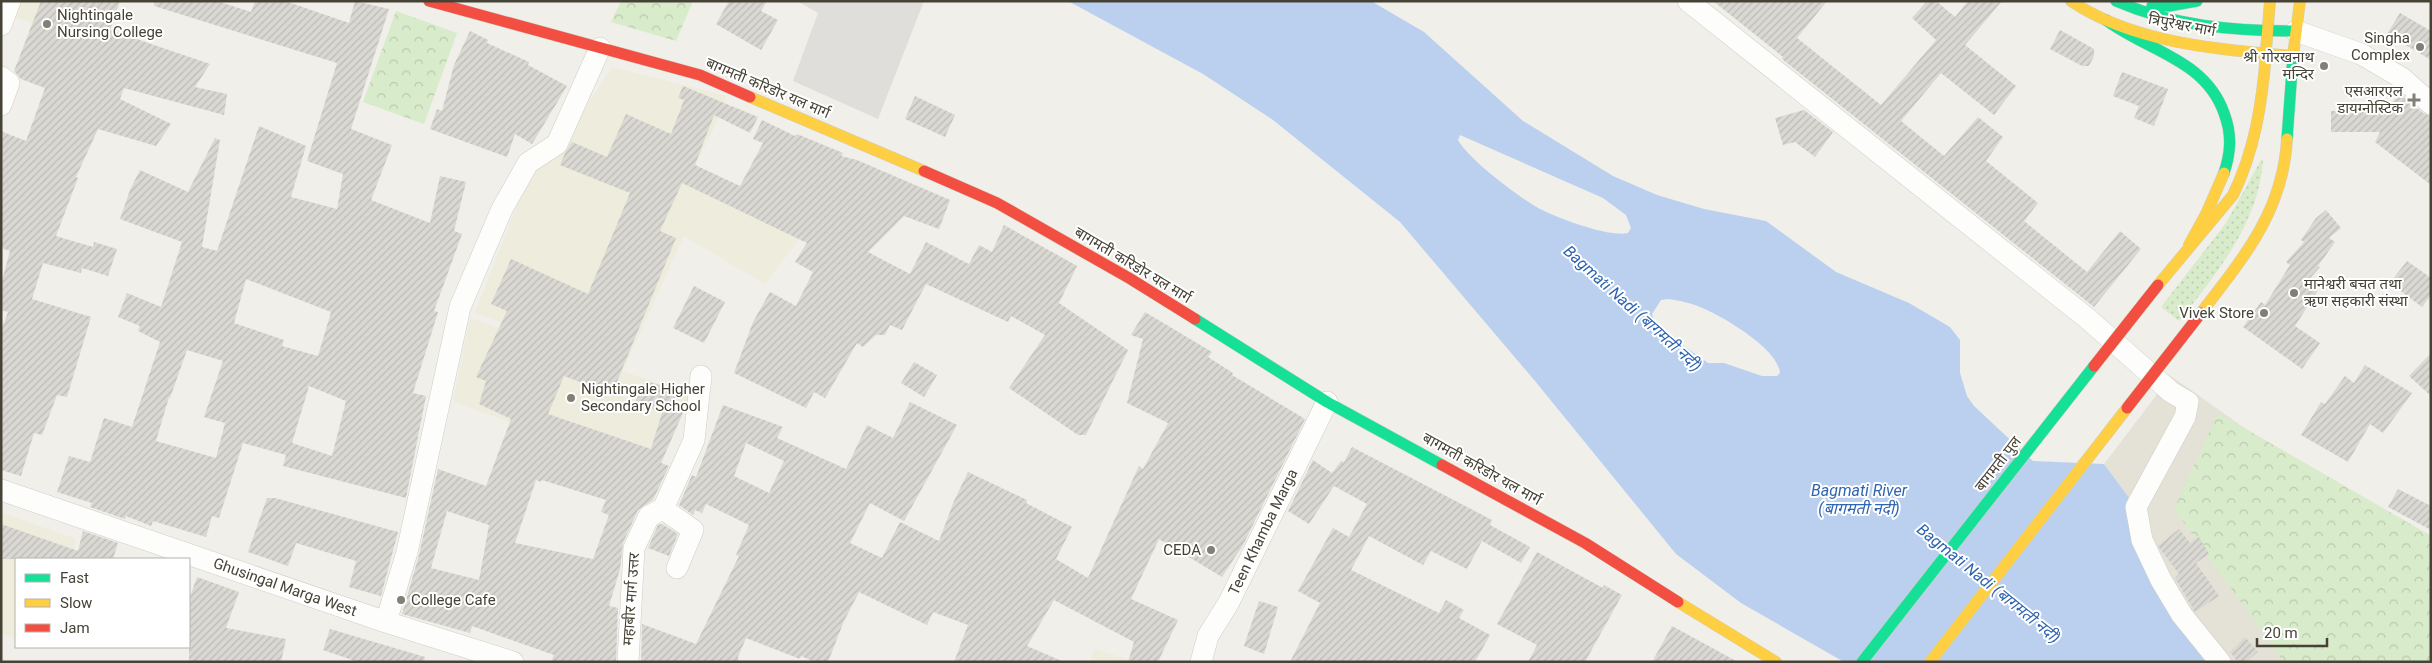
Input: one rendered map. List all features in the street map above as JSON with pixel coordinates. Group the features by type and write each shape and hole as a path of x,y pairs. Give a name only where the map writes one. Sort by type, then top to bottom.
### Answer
{"main road":[{"name":"बागमती करिडोर यल मार्ग","path":"429,1 700,75 997,203 1129,278 1326,402 1586,542 1644,581 1774,661"},
{"name":"त्रिपुरेश्वर मार्ग","path":"2071,1 2094,16 2155,38 2266,54 2293,56"},
{"name":"त्रिपुरेश्वर मार्ग","path":"2117,1 2138,12 2164,20 2268,32 2296,31"},
{"path":"2117,1 2152,6 2169,6 2197,1"},
{"path":"2189,245 2232,195 2248,165 2263,91 2270,1"},
{"path":"1930,662 2202,313 2263,227 2277,197 2283,174 2287,141 2289,81 2300,1"},
{"path":"2106,20 2130,36 2185,64 2202,77 2220,104 2226,119 2230,133 2230,150 2208,207 2189,245"},
{"name":"बागमती पुल","path":"1862,662 2189,245"}],"street":[{"path":"1,25 10,1"},
{"path":"1688,1 2088,319 2171,392 2188,402 2184,417 2136,507 2142,540 2161,580 2182,616 2220,662"},
{"path":"2296,31 2361,54 2402,78 2431,104"},
{"path":"2293,56 2334,43"},
{"path":"386,622 407,552 460,307 502,208 528,163 557,144 600,48"},
{"path":"1,77 8,83 1,105"},
{"name":"महाबीर मार्ग उत्तर","path":"628,662 634,548 649,516 663,509 694,440 701,376"},
{"name":"Teen Khamba Marga","path":"1201,662 1208,636 1229,602 1326,402"},
{"name":"Ghusingal Marga West","path":"1,490 386,622 512,662"},
{"path":"663,509 693,530 677,568"}],"shaded area":[{"name":"Nightingale Nursing College","path":"18,1 69,1 57,32 12,16"},
{"path":"797,1 924,1 878,119 793,81 818,13"},
{"path":"612,67 727,96 712,132 695,165 809,226 765,284 684,236 625,366 475,313 534,162 563,142"},
{"name":"Nightingale Higher Secondary School","path":"470,318 691,395 655,477 453,401"},
{"path":"2171,376 2246,429 2431,536 2431,662 2221,662 2182,615 2136,507 2104,464"},
{"path":"2,513 76,539 72,558 15,558 15,638 1,633"},
{"path":"1094,649 1137,662 1090,662"}],"green space":[{"path":"621,1 693,1 676,41 611,22"},
{"path":"396,11 457,33 424,124 363,102"},
{"path":"2261,160 2263,160 2260,183 2244,226 2221,266 2179,321 2161,307 2226,223"},
{"path":"2218,413 2431,536 2431,662 2286,662 2281,658 2174,509"}],"water":[{"name":"Bagmati River (बागमती नदी)","path":"1068,1 1371,1 1424,32 1523,121 1613,176 1657,195 1704,209 1766,221 1836,272 1909,303 1950,327 1960,340 1960,373 1967,396 1974,406 2033,461 2104,464 2136,507 2142,540 2221,662 1844,662 1741,603 1676,554 1535,381 1400,222 1273,120 1203,74","holes":["1460,135 1603,198 1626,215 1631,228 1628,233 1609,233 1571,222 1540,209 1508,188 1473,158 1458,140","1668,299 1705,309 1745,332 1769,353 1777,363 1780,373 1777,376 1762,376 1724,363 1708,363 1655,324 1652,314 1661,300"]}],"building":[{"path":"41,1 120,1 110,30 210,64 195,87 227,94 224,115 124,88 120,99 171,124 156,146 98,129 76,177 78,178 56,236 93,247 94,242 117,249 108,276 82,268 81,273 43,263 32,299 91,317 67,397 57,395 42,435 34,433 21,476 1,470 1,331 8,312 1,310 1,284 10,251 1,248 1,131 26,141 45,88 21,79 14,71"},
{"path":"155,1 217,1 251,12 255,1 285,1 349,23 355,1 389,9 351,129 392,145 371,200 430,223 440,176 466,182 454,231 462,234 434,311 438,312 413,393 426,396 406,498 283,466 286,455 243,443 219,518 212,516 206,537 153,521 151,526 126,516 125,519 90,507 92,503 57,492 69,456 90,462 104,418 132,427 160,342 138,331 140,326 118,317 127,293 161,307 182,242 120,219 130,190 140,170 188,192 215,138 220,140 202,247 217,251 259,126 306,146 291,197 337,209 343,174 307,161 337,63 154,6","holes":["246,279 331,312 318,356 282,346 284,340 234,323","187,350 223,361 204,417 225,423 216,458 156,441","309,386 346,401 332,456 292,443"]},
{"path":"729,1 767,1 761,11 778,20 761,50 716,24"},
{"path":"1713,1 1827,1 1797,38 1881,105 1936,40 1912,18 1927,1 1936,1 1955,17 1968,1 2002,1 1965,45 2016,86 1994,115 1941,73 1901,121 1944,156 1978,117 2003,137 1986,161 2038,203 2024,221 2087,272 2120,231 2141,249 2094,307 1782,59 1783,57"},
{"name":"Singha Complex","path":"2400,13 2431,31 2431,60 2387,34"},
{"path":"2060,30 2094,49 2094,56 2089,66 2082,66 2050,49"},
{"path":"470,31 488,40 487,43 529,62 528,65 567,86 532,144 515,134 507,157 430,129 437,109 442,111 454,65"},
{"path":"2122,72 2168,89 2154,126 2134,118 2139,106 2113,96"},
{"path":"683,86 758,117 750,133 714,115 695,165 740,186 763,143 753,139 762,120 795,136 797,134 843,153 841,156 857,160 950,200 939,229 904,216 868,252 910,274 926,242 969,264 979,245 992,252 1004,225 1077,266 1059,303 1128,350 1086,435 1078,435 1009,388 1045,335 1011,316 1008,322 926,284 902,330 890,325 885,335 876,335 863,347 857,343 825,398 814,392 806,408 734,373 753,322 770,292 796,306 813,272 795,262 807,243 682,183 660,231 676,238 612,394 564,376 548,414 651,449 662,413 635,402 646,381 679,391 674,402 685,408 661,463 669,466 653,500 638,510 623,543 620,569 609,606 618,608 616,662 551,662 554,655 472,626 470,633 402,614 419,555 438,469 486,486 511,419 479,404 486,381 476,377 507,311 491,304 511,259 588,294 630,193 560,165 565,153 572,142 607,157 626,114 671,134 684,100 678,98","holes":["536,480 541,482 542,480 606,500 601,512 609,515 593,559 515,543","447,511 489,525 479,580 431,568"]},
{"path":"2400,93 2423,113 2431,116 2431,185 2375,142 2380,132 2331,132 2331,111 2385,111"},
{"path":"915,96 955,115 945,137 905,119"},
{"path":"1804,110 1833,132 1815,157 1795,142 1783,145 1775,118"},
{"path":"2326,210 2341,228 2329,238 2335,242 2318,266 2320,267 2306,283 2318,290 2295,326 2320,343 2302,369 2243,327 2261,302 2265,305 2290,265 2286,262 2304,242 2301,240 2316,218"},
{"path":"2407,261 2431,278 2431,295 2422,307 2390,283"},
{"path":"694,286 725,302 704,343 673,328"},
{"path":"1145,312 1212,352 1208,357 1233,373 1232,375 1305,419 1243,545 1222,577 1159,539 1131,599 1178,620 1158,662 1128,662 1134,642 1054,600 1027,646 1064,662 954,662 968,625 933,612 927,625 859,592 844,621 828,662 815,662 801,656 800,659 746,638 738,657 739,662 641,662 642,624 696,644 739,556 736,555 749,525 706,504 702,513 695,510 693,515 679,505 692,475 696,477 723,405 783,427 777,438 846,469 867,425 893,438 910,402 957,425 904,521 870,503 850,543 882,558 900,522 939,541 954,501 968,472 1027,500 1026,503 1072,527 1056,559 1088,578 1139,466 1143,469 1168,423 1127,403 1143,339 1131,335","holes":["746,443 784,461 769,493 734,476"]},
{"path":"2431,353 2431,396 2409,376"},
{"path":"914,362 937,375 924,397 901,383"},
{"path":"2365,365 2412,393 2383,433 2370,424 2348,462 2301,435 2321,402 2325,404 2345,376 2354,383"},
{"path":"1352,447 1492,520 1490,525 1530,547 1521,563 1482,541 1467,569 1431,551 1423,565 1369,536 1351,570 1439,613 1446,600 1464,610 1459,618 1490,635 1475,662 1290,662 1320,603 1298,591 1333,528 1349,537 1367,504 1334,486 1309,524 1288,511 1313,460 1332,473 1341,461 1344,462"},
{"path":"2398,489 2431,506 2431,530 2388,507"},
{"path":"267,498 275,498 398,532 381,596 349,587 356,561 296,543 288,566 248,552"},
{"path":"1,524 78,551 83,531 118,543 113,558 1,559"},
{"path":"662,524 678,534 669,556 648,548 658,525"},
{"path":"2179,529 2190,543 2199,537 2209,554 2196,563 2219,596 2195,612 2175,578 2179,574 2158,546"},
{"path":"1537,552 1603,588 1604,585 1622,595 1585,662 1528,662 1537,645 1497,624"},
{"path":"197,577 239,592 226,628 286,639 281,662 189,662 190,597"},
{"path":"1259,601 1278,607 1264,654 1244,646"},
{"path":"1672,626 1738,662 1652,662"},
{"path":"330,629 425,657 424,662 358,662 323,650"},
{"path":"2245,637 2258,652 2246,662 2238,662 2230,652"}],"traffic: fast":[{"path":"2116,1 2159,16 2204,25 2250,30 2296,31"},
{"path":"2152,6 2169,6 2197,1"},
{"path":"2106,20 2122,31 2189,68 2203,80 2215,95 2227,121 2229,136 2228,158 2224,173"},
{"path":"2287,139 2293,56"},
{"path":"1195,319 1327,402 1442,465"},
{"path":"1862,662 2094,366"}],"traffic: slow":[{"path":"2071,1 2122,27 2178,42 2293,56 2300,1"},
{"path":"2266,50 2270,1"},
{"path":"2158,285 2233,195 2241,178 2256,126 2266,54"},
{"path":"750,97 924,171"},
{"path":"2201,313 2246,253 2269,212 2278,189 2284,165 2287,139"},
{"path":"2189,245 2207,212 2224,173"},
{"path":"1930,662 2127,408"},
{"path":"1678,602 1776,662"}],"traffic: jam":[{"path":"429,1 700,75 750,97"},
{"path":"924,171 997,203 1129,278 1195,319"},
{"path":"2094,366 2158,285"},
{"path":"2127,408 2201,313"},
{"path":"1442,465 1585,543 1678,602"}],"place":[{"name":"Nightingale Nursing College","path":"47,24"},
{"name":"Singha Complex","path":"2420,47"},
{"name":"श्री गोरखनाथ मन्दिर","path":"2324,66"},
{"name":"एसआरएल डायग्नोस्टिक","path":"2414,100"},
{"name":"मानेश्वरी बचत तथा ऋण सहकारी संस्था","path":"2294,293"},
{"name":"Vivek Store","path":"2264,313"},
{"name":"Nightingale Higher Secondary School","path":"571,398"},
{"name":"CEDA","path":"1211,550"},
{"name":"College Cafe","path":"401,600"}],"water label":[{"name":"Bagmati Nadi (बागमती नदी)","path":"1633,308"},
{"name":"Bagmati Nadi (बागमती नदी)","path":"1989,583"}]}
